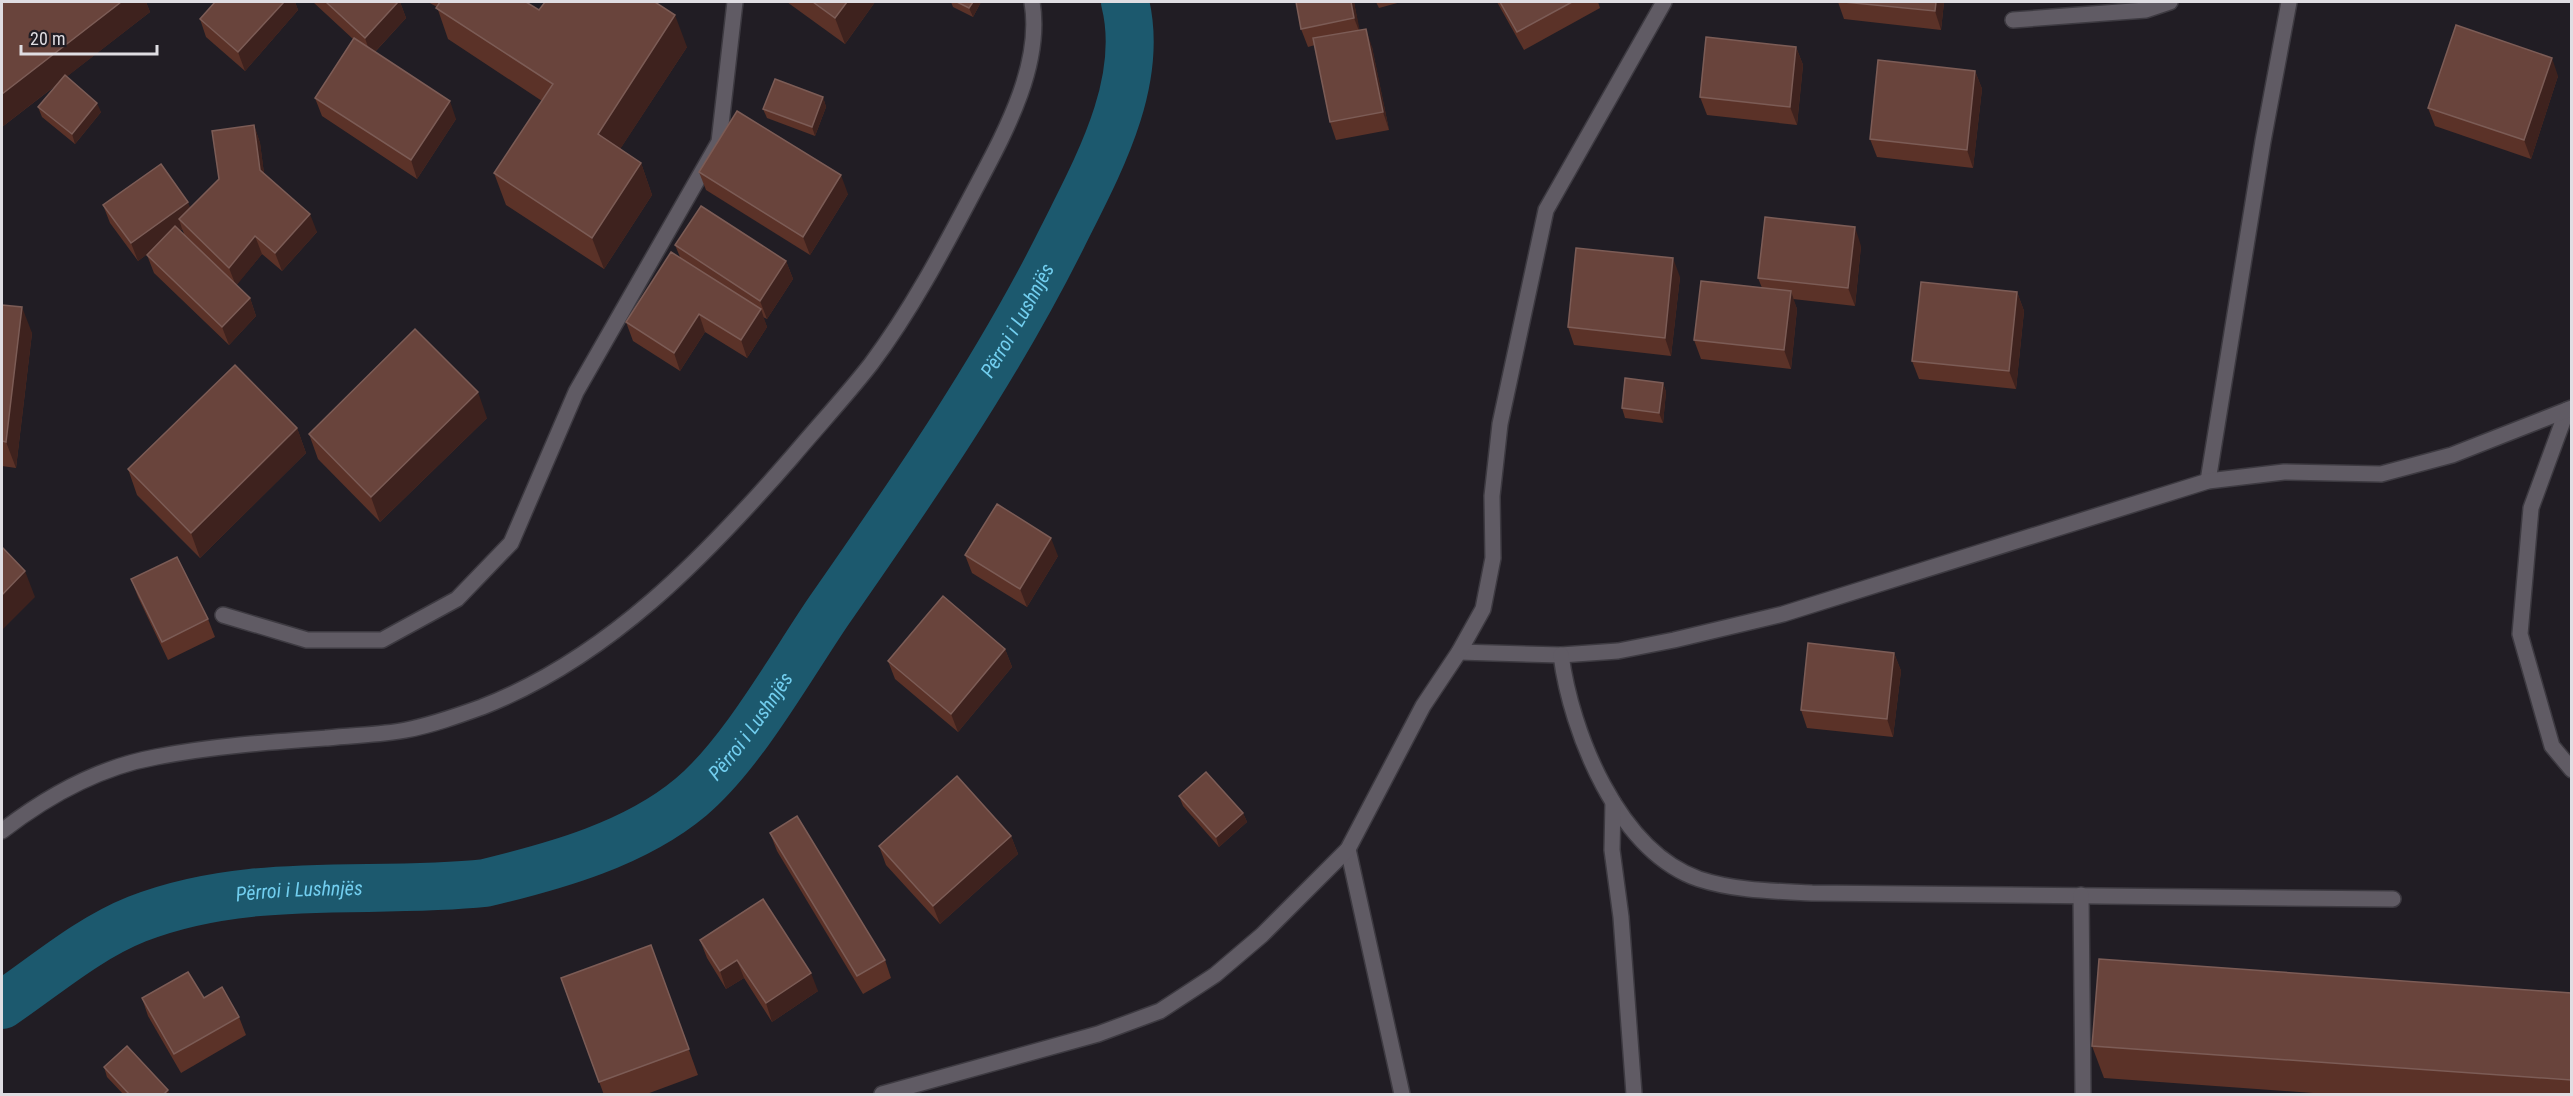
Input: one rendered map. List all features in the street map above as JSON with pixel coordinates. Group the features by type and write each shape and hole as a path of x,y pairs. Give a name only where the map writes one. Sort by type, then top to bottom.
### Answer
{"street":[{"path":"223,615 308,640 382,640 457,599 511,543 576,393 719,142 735,2"},
{"path":"2,831 22,815 75,785 153,757 259,743 404,731 443,721 524,689 560,669 649,603 686,573 735,521 852,388 886,342 947,241 1006,125 1031,51 1034,21 1032,2"},
{"path":"882,1095 1098,1034 1160,1011 1215,975 1262,935 1348,849 1423,706 1460,652 1483,609 1491,568 1492,496 1500,424 1546,210 1664,2"},
{"path":"2013,20 2146,10 2170,2"},
{"path":"2208,481 2263,141 2289,2"},
{"path":"1460,652 1561,655 1618,651 1783,614 2208,481 2284,472 2380,474 2452,455 2569,409"},
{"path":"2569,409 2531,508 2520,634 2552,746 2571,770"},
{"path":"1561,655 1565,689 1575,722 1613,802 1640,837 1668,862 1697,878 1744,890 1812,893 2393,899"},
{"path":"1613,802 1612,850 1621,917 1634,1095"},
{"path":"1348,849 1402,1095"},
{"path":"2080,896 2084,1095"}],"building":[{"path":"2,2 121,2 2,94"},
{"path":"215,2 284,2 238,52 200,19"},
{"path":"326,2 398,2 365,38"},
{"path":"440,2 526,2 539,10 545,2 655,2 675,15 598,134 641,163 592,238 494,173 553,84 436,8"},
{"path":"813,2 847,2 835,18"},
{"path":"957,2 973,2 969,8"},
{"path":"1296,2 1351,2 1354,18 1301,29"},
{"path":"1500,2 1572,2 1517,32"},
{"path":"1844,2 1936,2 1935,11"},
{"path":"2456,25 2552,58 2524,140 2428,108"},
{"path":"1366,29 1383,112 1330,122 1313,38"},
{"path":"1706,37 1796,47 1790,107 1700,97"},
{"path":"354,38 450,101 411,160 315,98"},
{"path":"1878,60 1975,71 1967,150 1870,139"},
{"path":"65,75 97,103 72,134 38,107"},
{"path":"775,79 823,97 812,127 763,109"},
{"path":"737,111 841,175 803,237 699,172"},
{"path":"254,125 260,170 310,214 275,253 255,236 229,268 179,219 219,179 212,131"},
{"path":"161,164 188,202 131,243 103,205"},
{"path":"701,206 786,261 760,301 675,245"},
{"path":"1765,217 1855,227 1848,288 1758,278"},
{"path":"175,226 250,298 222,327 147,255"},
{"path":"1576,248 1673,258 1665,338 1568,327"},
{"path":"671,252 761,309 741,340 699,314 674,353 626,322"},
{"path":"1701,281 1791,291 1784,350 1694,340"},
{"path":"1921,282 2017,292 2009,371 1912,361"},
{"path":"2,305 22,307 6,442 2,441"},
{"path":"415,329 478,392 371,497 309,434"},
{"path":"235,365 297,428 191,533 128,469"},
{"path":"1625,378 1663,383 1659,413 1622,408"},
{"path":"997,504 1051,538 1020,589 965,555"},
{"path":"2,547 25,571 2,595"},
{"path":"177,557 208,619 162,642 131,579"},
{"path":"943,596 1005,649 951,714 888,661"},
{"path":"1808,643 1894,653 1887,719 1801,710"},
{"path":"1206,772 1243,813 1216,837 1179,796"},
{"path":"957,776 1011,836 933,906 879,846"},
{"path":"797,816 885,960 857,976 770,833"},
{"path":"763,899 811,973 766,1003 737,960 720,971 700,940"},
{"path":"651,945 689,1049 599,1082 561,978"},
{"path":"2099,959 2571,993 2571,1080 2092,1046"},
{"path":"188,972 204,998 222,987 239,1017 174,1054 142,998"},
{"path":"127,1046 168,1090 163,1095 130,1095 104,1067"}],"waterway":[{"name":"Përroi i Lushnjës","path":"2,1005 101,937 137,919 179,905 222,896 266,891 485,883 567,861 594,851 645,828 691,797 729,758 764,709 953,428 1037,285 1090,181 1115,123 1129,62 1130,32 1125,2"}]}
